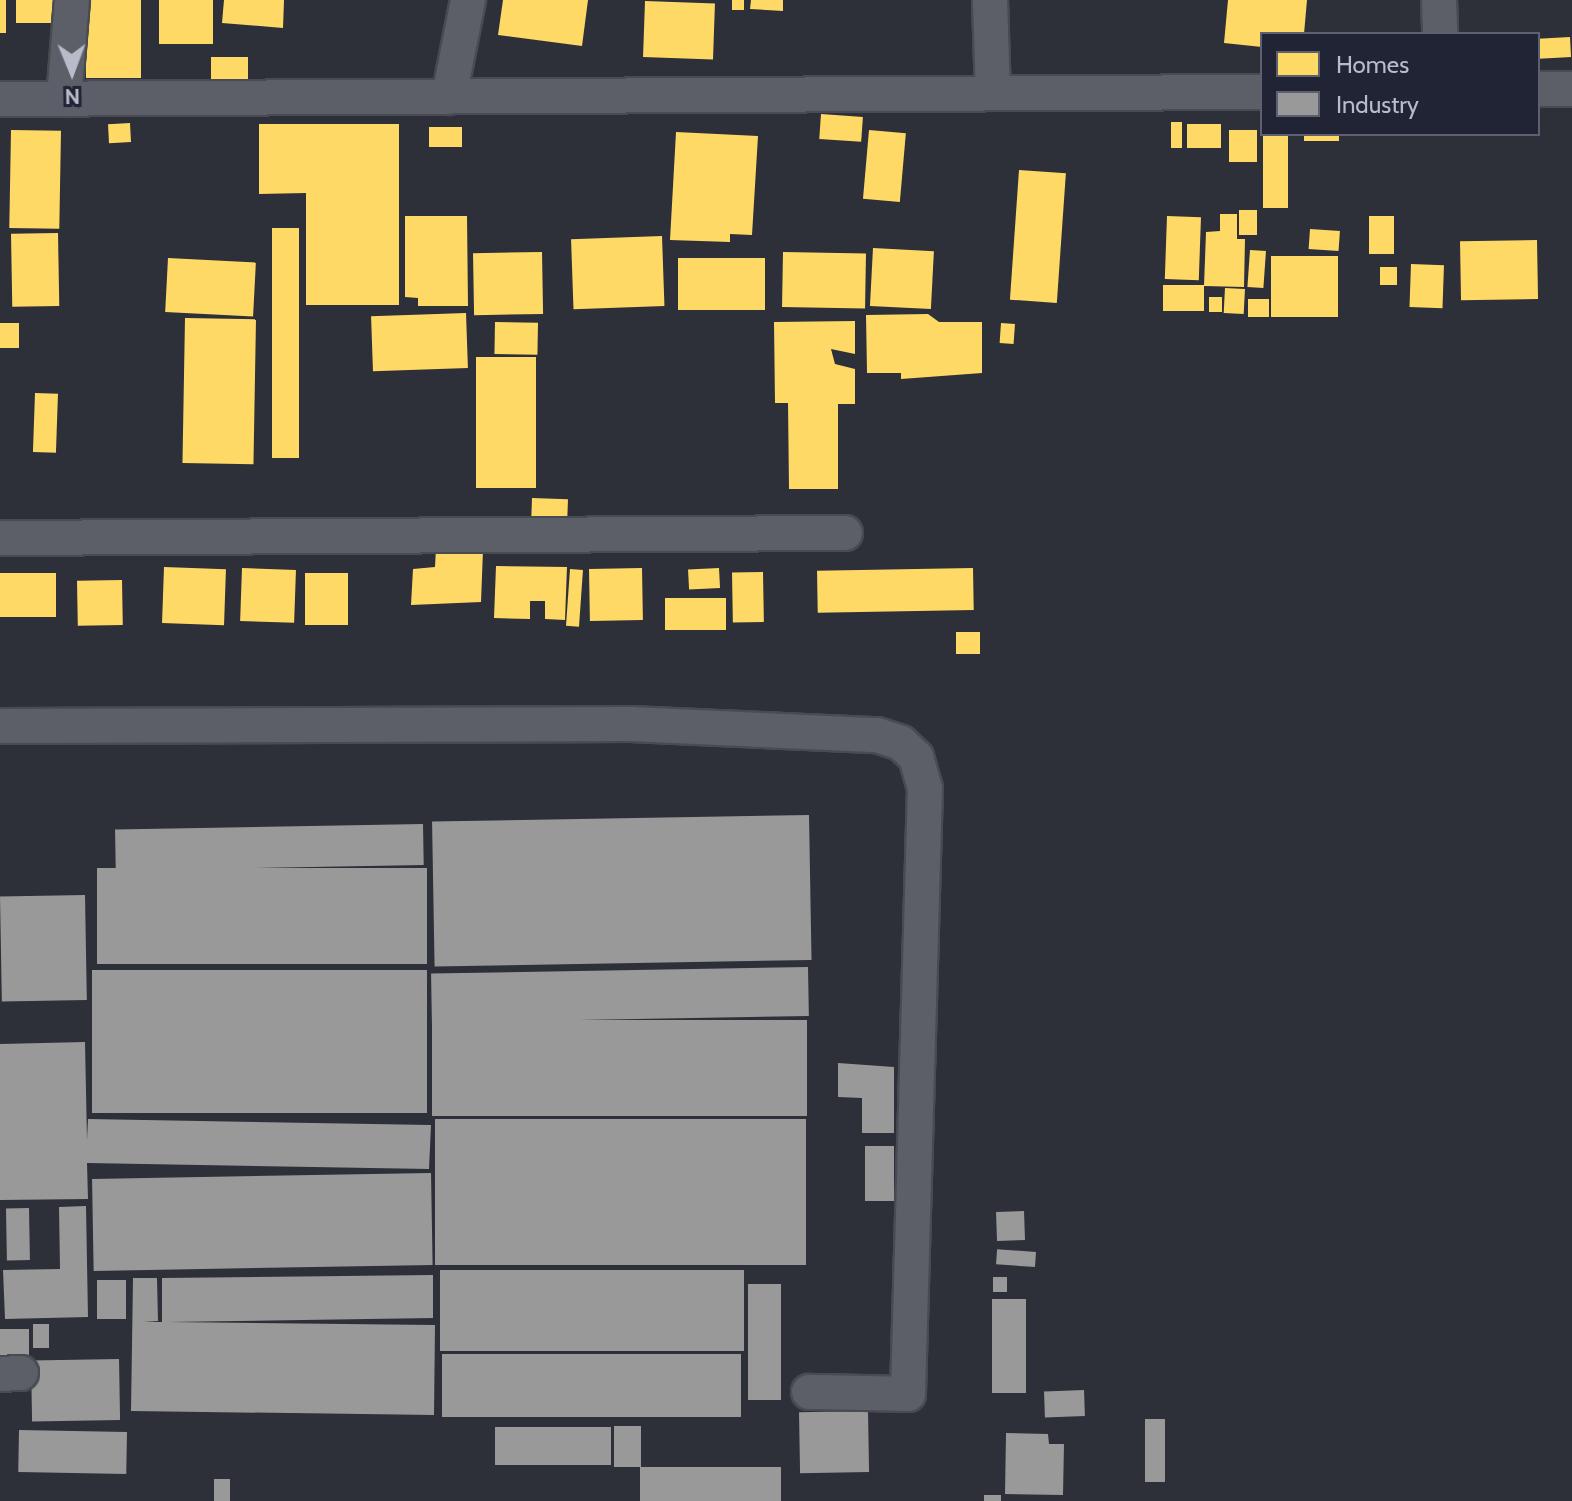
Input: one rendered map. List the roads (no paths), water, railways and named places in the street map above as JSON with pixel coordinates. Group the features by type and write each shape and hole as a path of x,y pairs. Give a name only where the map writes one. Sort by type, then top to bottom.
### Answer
{"street":[{"path":"64,99 72,0"},
{"path":"449,97 468,0"},
{"path":"990,0 993,93"},
{"path":"1439,0 1440,32"},
{"path":"1540,89 1572,89"},
{"path":"0,99 1260,92"},
{"path":"0,538 845,533"},
{"path":"0,726 631,724 877,735 901,743 916,757 925,788 908,1394 809,1392"}]}
